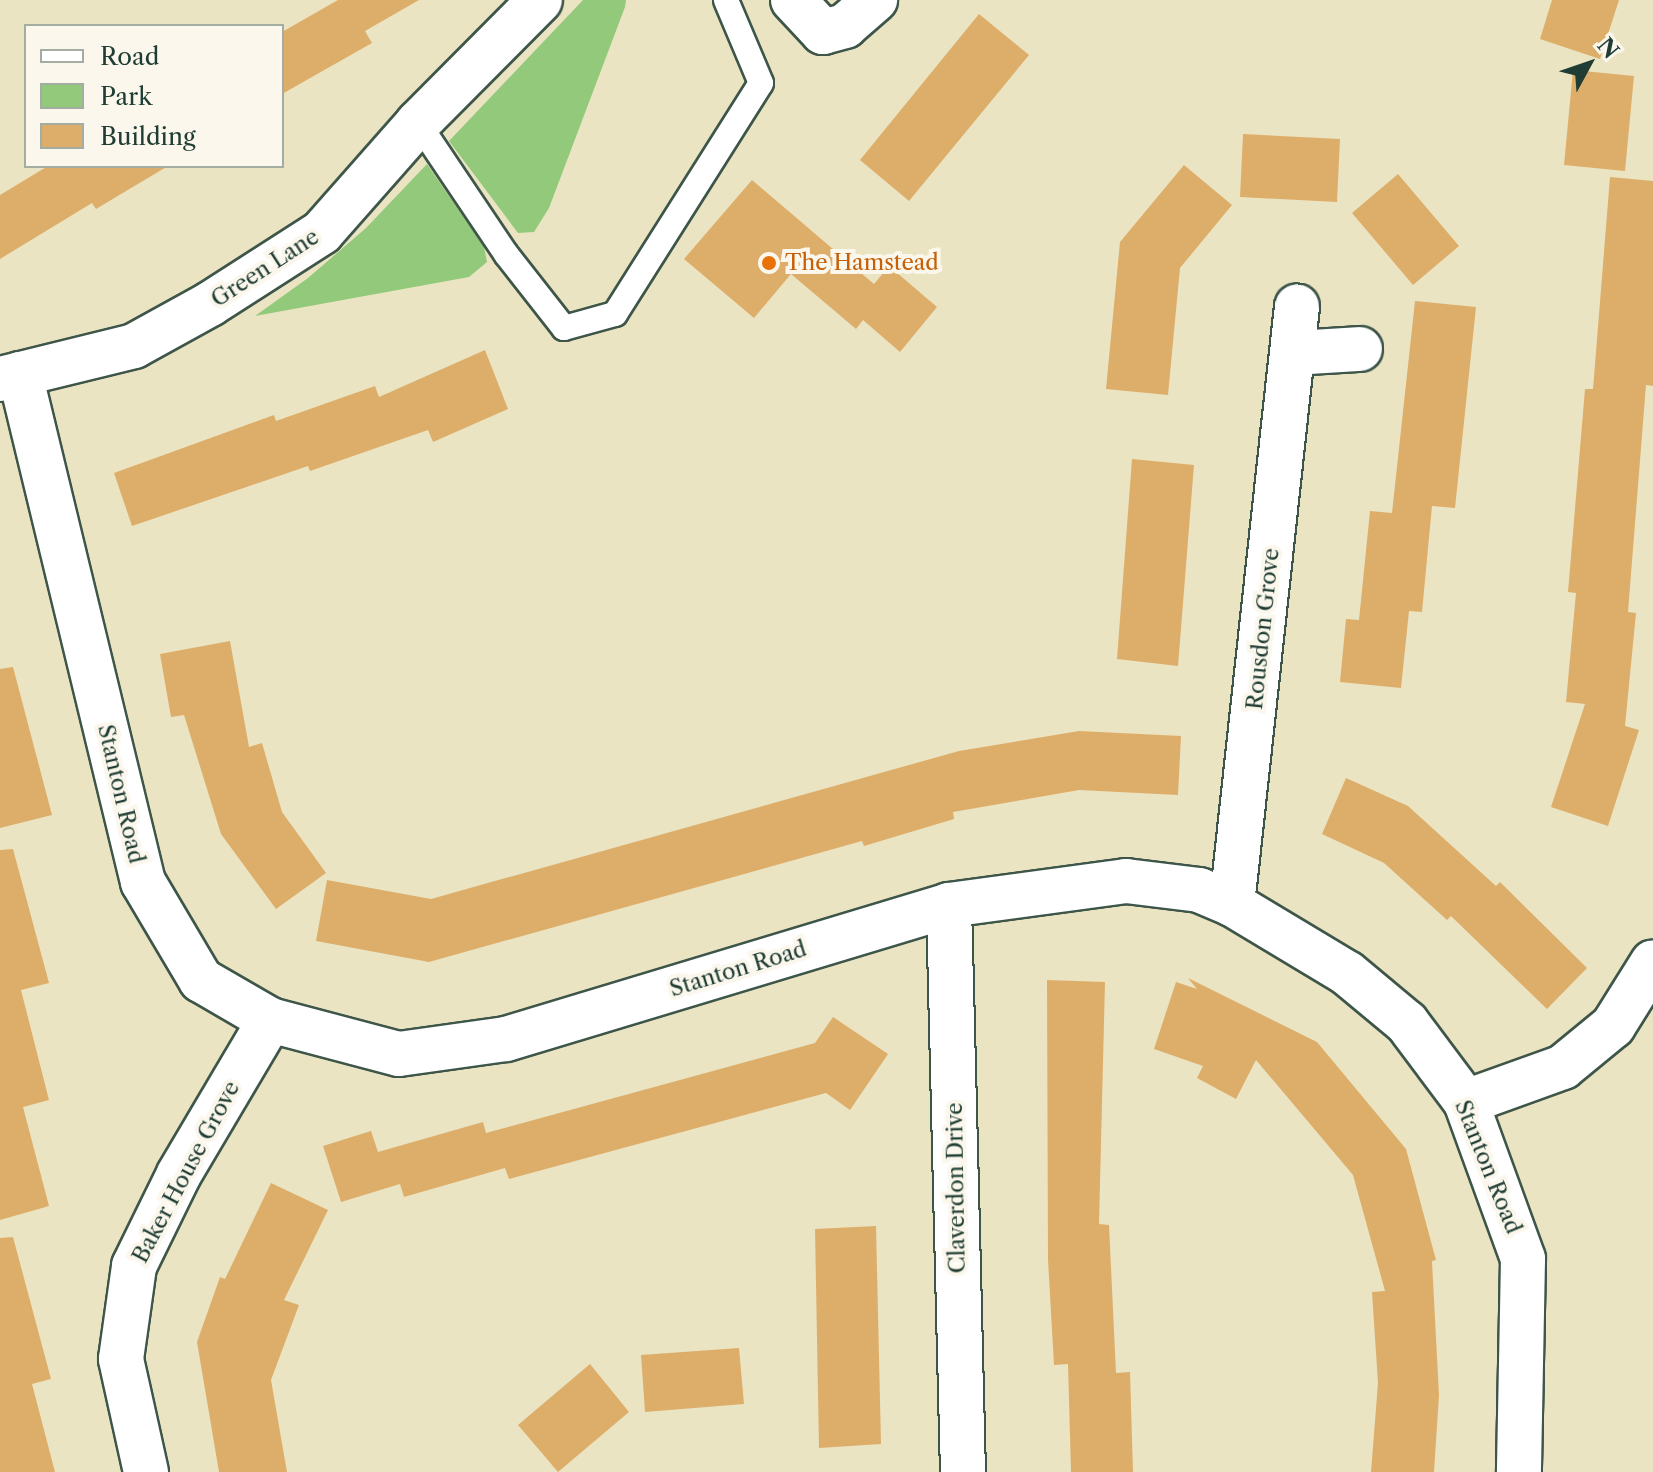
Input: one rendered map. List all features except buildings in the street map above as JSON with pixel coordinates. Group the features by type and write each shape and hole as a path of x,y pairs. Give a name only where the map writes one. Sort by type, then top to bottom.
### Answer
{"street":[{"name":"Green Lane","path":"10,376 134,346 210,304 322,232 418,123 540,0"},
{"path":"793,0 823,32 845,26 875,0"},
{"name":"Rousdon Grove","path":"1232,904 1297,307"},
{"path":"1294,353 1360,349"},
{"name":"Stanton Road","path":"10,376 143,882 201,980 270,1020 399,1054 506,1039 949,905 1126,881 1199,890 1232,904 1347,973 1407,1023 1466,1102 1523,1259 1519,1472"},
{"name":"Claverdon Drive","path":"949,905 963,1472"},
{"path":"1466,1102 1563,1067 1613,1026 1653,962"},
{"name":"Baker House Grove","path":"146,1472 121,1359 134,1266 179,1174 270,1020"}],"lane":[{"path":"418,123 506,254 564,328 615,314 761,83 726,0"}],"green space":[{"path":"583,0 626,0 549,208 534,232 518,233 449,141"},
{"path":"427,164 484,247 487,262 469,277 255,316 308,278 366,228"}],"place":[{"name":"The Hamstead","path":"769,263"}]}
